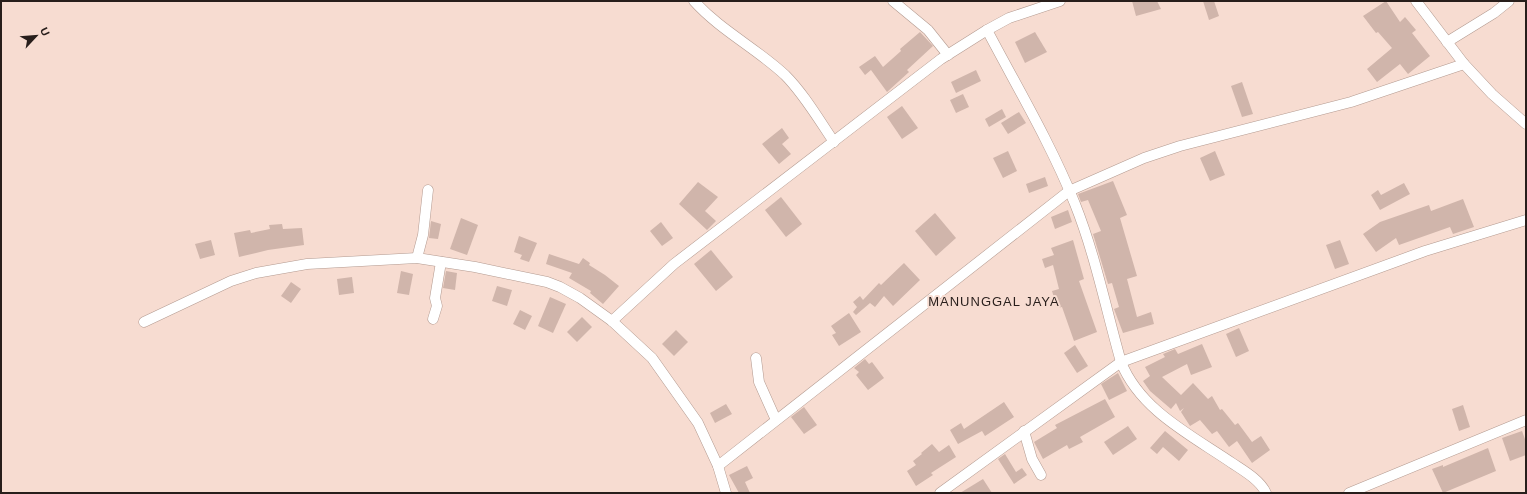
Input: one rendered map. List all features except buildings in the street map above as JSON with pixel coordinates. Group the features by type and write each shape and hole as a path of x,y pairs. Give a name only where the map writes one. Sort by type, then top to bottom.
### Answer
{"street":[{"path":"694,1 708,17 786,76 834,142"},
{"path":"893,1 928,30 948,55"},
{"path":"612,321 674,264 948,55 986,30 1010,18 1060,1"},
{"path":"1416,1 1464,64 1492,94 1526,124"},
{"path":"1447,42 1494,14 1509,1"},
{"path":"986,30 1049,146 1075,204 1093,259 1120,362 1126,376 1138,394 1158,412 1250,475 1266,493"},
{"path":"718,466 1069,191 1144,158 1180,146 1351,102 1464,64"},
{"path":"417,258 423,235 428,190"},
{"path":"940,493 1120,362 1425,251 1526,220"},
{"path":"144,322 216,287 256,273 307,264 417,258 475,267 547,282 580,298 612,321 652,358 698,423 718,466 726,493"},
{"path":"433,319 436,306 435,298 440,262"},
{"path":"756,358 759,382 776,420"},
{"path":"1350,493 1526,420"},
{"path":"1024,431 1032,459 1041,475"}],"district":[{"name":"MANUNGGAL JAYA","path":"994,301"}]}
